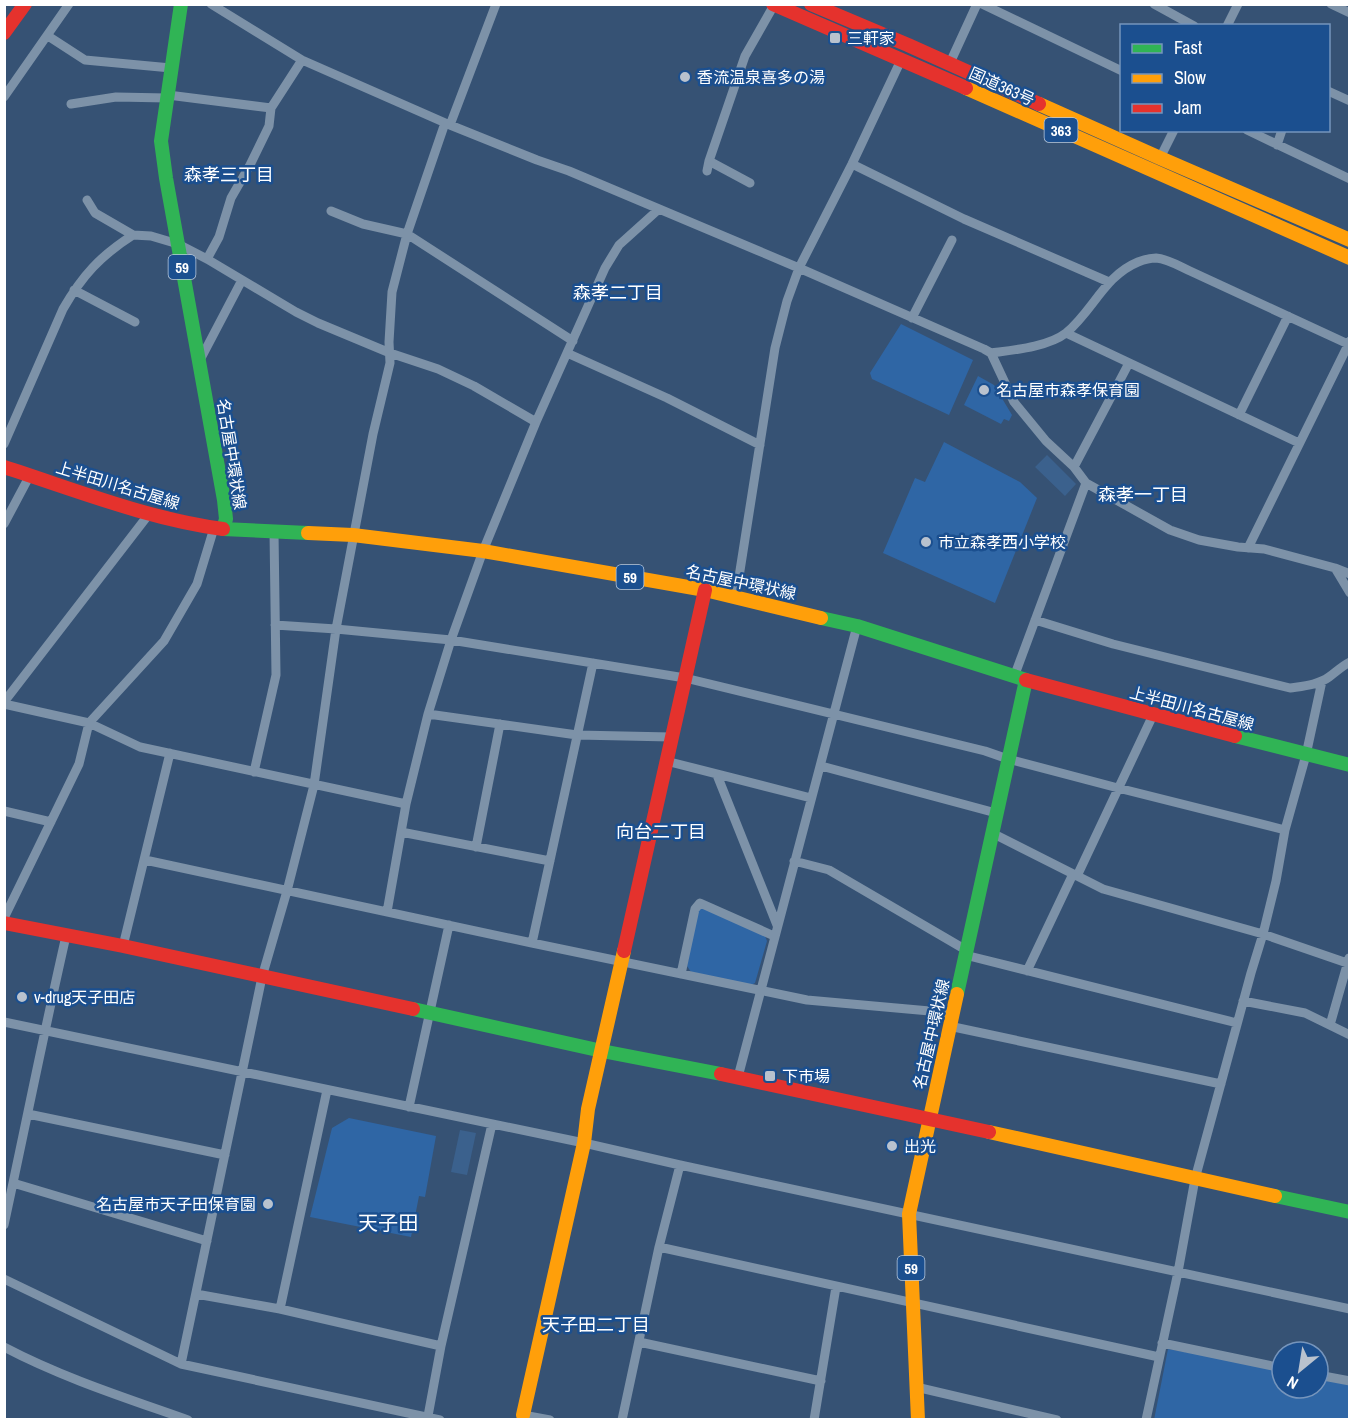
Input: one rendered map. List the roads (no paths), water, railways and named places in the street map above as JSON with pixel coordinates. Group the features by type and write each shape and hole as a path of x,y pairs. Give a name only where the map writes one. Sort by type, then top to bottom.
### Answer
{"main road":[{"path":"4,33 25,4"},
{"name":"名古屋中環状線","path":"181,4 161,141 224,500 226,519 218,528"},
{"name":"国道363号","path":"811,4 1350,240"},
{"name":"国道363号","path":"773,5 944,78 1350,258"},
{"name":"上半田川名古屋線","path":"4,467 149,514 194,525 218,528"},
{"name":"名古屋中環状線","path":"218,528 353,535 483,551 705,590 857,626 1020,679 1008,759 928,1118 909,1214 918,1419"},
{"path":"523,1417 584,1143 588,1109 705,590"},
{"name":"上半田川名古屋線","path":"1020,679 1350,765"},
{"path":"4,923 123,946 602,1051 738,1077 1350,1212"}],"street":[{"path":"4,97 69,4"},
{"path":"211,4 302,60 448,124 569,171 798,268 991,353 1040,344 1066,333 1109,282 1130,266 1155,258 1168,261 1349,342 1248,548"},
{"path":"181,1364 262,977 314,785 336,629 373,434 390,363 392,292 407,234 496,4"},
{"path":"944,78 980,4 1120,70"},
{"path":"1154,4 1190,24"},
{"path":"1228,24 1238,4"},
{"path":"1331,4 1350,13"},
{"path":"750,183 708,166 745,56 773,5"},
{"path":"48,36 85,60 171,68"},
{"path":"736,596 775,348 787,301 798,268 852,164 908,45"},
{"path":"207,260 219,237 231,198 269,126 271,108 302,60"},
{"path":"1330,91 1350,101"},
{"path":"71,104 116,97 167,96 271,108"},
{"path":"1160,158 1173,132"},
{"path":"1251,132 1350,179"},
{"path":"1277,145 1281,132"},
{"path":"852,164 964,219 1109,282"},
{"path":"87,200 95,213 133,235 151,236 178,244 311,320 390,353 438,369 474,386 536,422"},
{"path":"387,912 406,804 428,714 451,640 483,551 536,422 605,268 619,245 659,209"},
{"path":"332,211 363,224 407,234 573,341"},
{"path":"4,444 63,309 74,290 86,274 113,248 133,235"},
{"path":"912,318 952,240"},
{"path":"200,362 242,280"},
{"path":"74,290 135,322"},
{"path":"1239,415 1288,316"},
{"path":"1066,333 1299,443"},
{"path":"567,353 667,398 760,445"},
{"path":"991,353 1014,402 1046,441 1074,467 1086,483 1170,530 1199,540 1264,549 1350,574"},
{"path":"1074,467 1129,363"},
{"path":"4,524 30,475"},
{"path":"1020,679 1035,620 1086,483"},
{"path":"149,514 4,703 89,723 140,747 406,804"},
{"path":"4,918 79,764 89,723 164,641 197,584 218,528"},
{"path":"254,772 276,675 274,532"},
{"path":"1335,568 1350,593"},
{"path":"1035,620 1113,644 1290,688 1322,681 1350,662"},
{"path":"275,625 451,640 685,678 985,751 1118,788 1285,830"},
{"path":"738,1077 857,626"},
{"path":"532,943 593,663"},
{"path":"1146,1419 1178,1272 1195,1179 1263,934 1285,830 1306,754 1322,681"},
{"path":"428,714 577,735 672,737"},
{"path":"1027,970 1153,715"},
{"path":"476,847 500,724"},
{"path":"123,946 170,753"},
{"path":"666,761 811,798"},
{"path":"821,766 996,813"},
{"path":"717,775 777,926"},
{"path":"4,811 51,822"},
{"path":"401,832 550,861"},
{"path":"992,833 1103,889 1349,961 1330,1025"},
{"path":"145,860 760,991 807,1000 951,1020 1221,1084"},
{"path":"794,861 829,870 965,952 1237,1023"},
{"path":"681,974 695,909 700,903 774,936"},
{"path":"409,1107 448,925"},
{"path":"4,1225 66,936"},
{"path":"1243,1001 1305,1013 1350,1035"},
{"path":"4,1022 584,1143 1350,1309"},
{"path":"280,1309 327,1090"},
{"path":"28,1114 225,1155"},
{"path":"428,1416 441,1346 492,1124"},
{"path":"622,1419 659,1247 681,1165"},
{"path":"13,1183 207,1240"},
{"path":"659,1247 1158,1357"},
{"path":"4,1279 181,1364 440,1419"},
{"path":"814,1419 836,1287"},
{"path":"196,1294 280,1309 441,1346"},
{"path":"639,1342 820,1382"},
{"path":"1162,1343 1270,1366"},
{"path":"4,1347 35,1363 98,1389 188,1419"},
{"path":"1330,1377 1350,1381"},
{"path":"916,1387 1057,1419"},
{"path":"523,1417 550,1419"}],"place":[{"name":"三軒家","path":"835,38"},
{"name":"香流温泉喜多の湯","path":"685,77"},
{"name":"名古屋市森孝保育園","path":"984,390"},
{"name":"市立森孝西小学校","path":"926,542"},
{"name":"v-drug天子田店","path":"22,997"},
{"name":"下市場","path":"770,1076"},
{"name":"出光","path":"892,1146"},
{"name":"名古屋市天子田保育園","path":"268,1204"}],"district":[{"name":"森孝三丁目","path":"229,174"},
{"name":"森孝二丁目","path":"618,292"},
{"name":"森孝一丁目","path":"1143,494"},
{"name":"向台二丁目","path":"661,831"},
{"name":"天子田","path":"388,1222"},
{"name":"天子田二丁目","path":"596,1324"}]}
